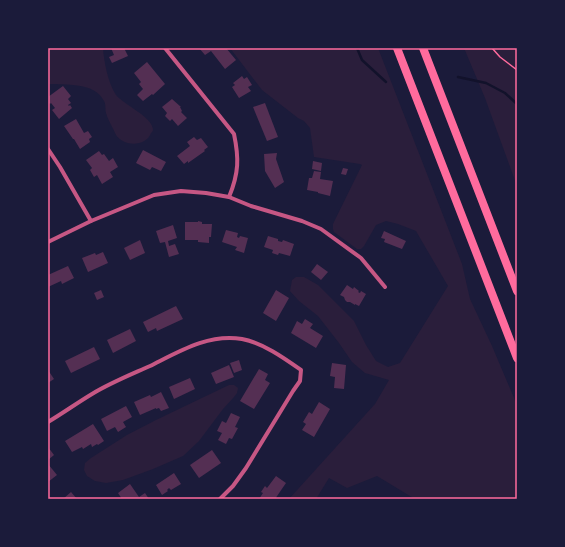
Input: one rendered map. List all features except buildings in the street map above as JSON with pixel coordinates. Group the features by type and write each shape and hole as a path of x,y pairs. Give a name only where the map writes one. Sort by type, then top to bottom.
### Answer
{"highway":[{"path":"397,48 517,358"},
{"path":"423,48 517,291"}],"street":[{"path":"165,48 234,134 237,149 237,169 234,184 229,197"},
{"path":"48,149 91,221"},
{"path":"48,242 91,221 154,195 181,191 206,193 229,197 251,206 302,221 321,229 361,258 385,287"},
{"path":"48,422 92,394 204,341 225,338 242,339 258,344 276,353 301,370 300,381 246,468 233,486 220,499"}],"path":[{"path":"492,48 500,57 517,70"}],"shaded area":[{"path":"48,48 103,48 104,60 113,90 120,99 148,120 152,125 153,130 148,138 145,141 135,144 124,142 120,139 116,135 108,118 104,101 94,90 79,86 48,84"},
{"path":"230,48 378,48 462,264 470,299 517,405 517,499 415,499 377,476 347,488 329,478 316,499 289,499 375,404 389,380 365,373 352,362 318,316 299,301 290,291 292,280 296,277 304,277 318,285 354,321 376,361 388,367 400,363 448,286 416,231 386,221 376,225 361,249 357,249 334,232 333,224 362,165 314,157 310,128 304,121 262,90"},
{"path":"464,48 517,48 517,186 485,98"},
{"path":"229,385 234,385 238,388 237,393 199,441 183,456 123,480 106,483 95,481 87,476 84,470 85,463 91,458 127,435"}],"waterway":[{"path":"357,48 362,60 386,82"},
{"path":"458,77 486,83 505,93 517,104"}]}
